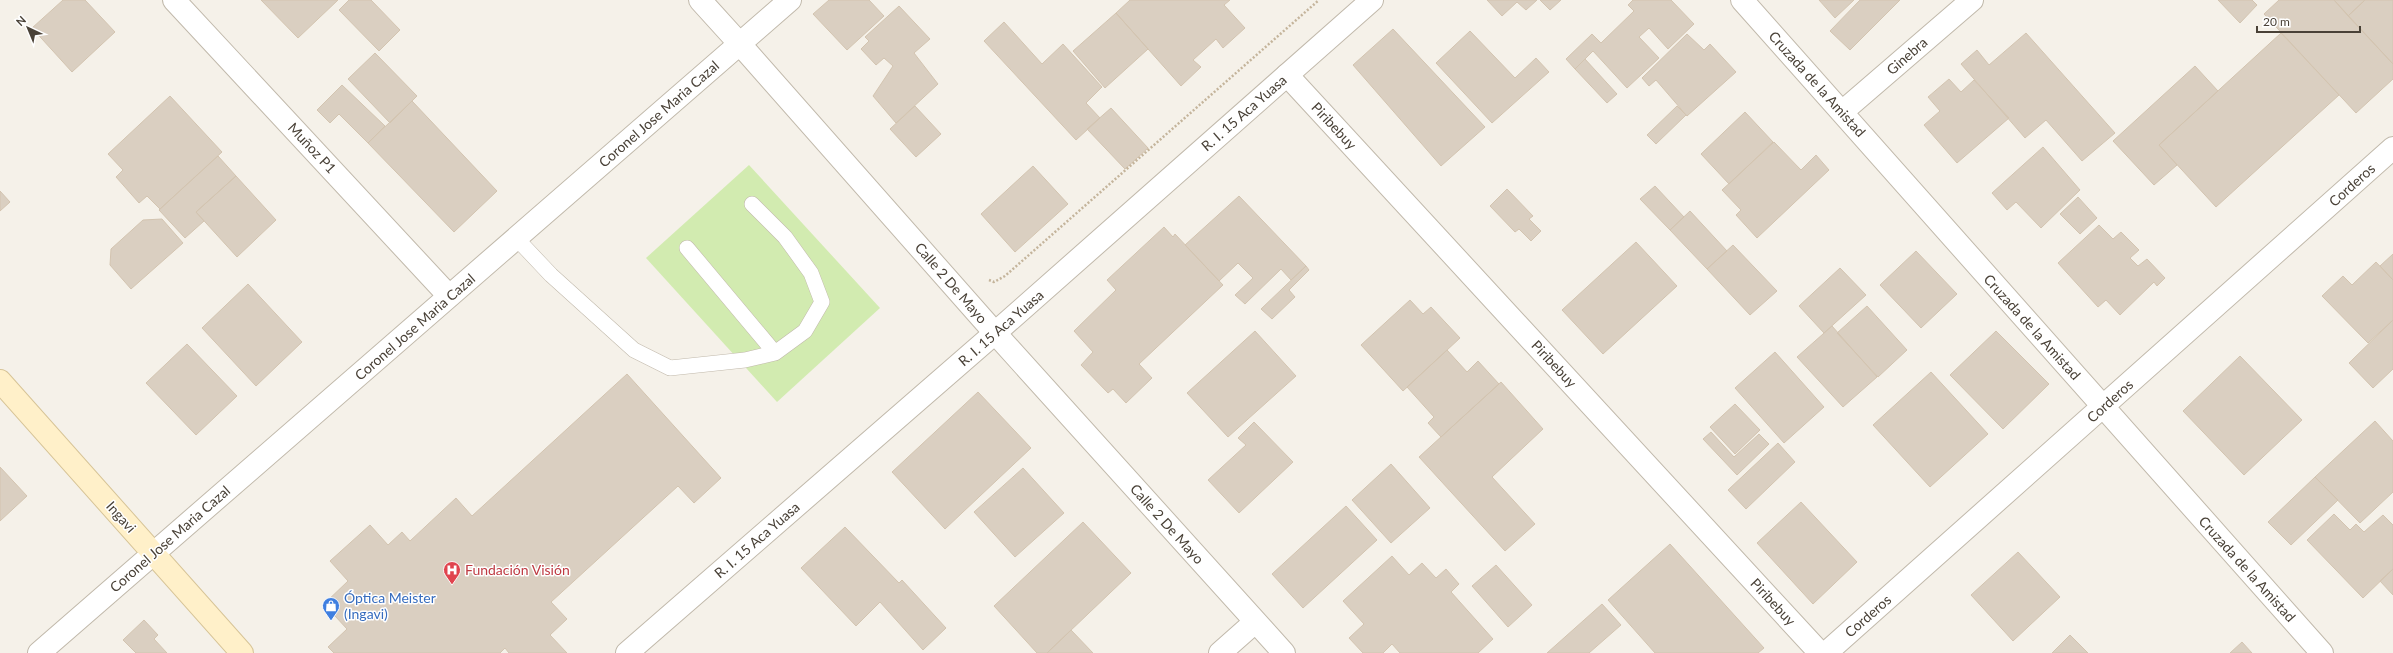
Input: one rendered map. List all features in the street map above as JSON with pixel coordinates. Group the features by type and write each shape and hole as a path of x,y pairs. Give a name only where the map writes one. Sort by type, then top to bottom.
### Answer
{"main road":[{"name":"Ingavi","path":"0,381 242,653"}],"street":[{"name":"Muñoz P1","path":"174,0 449,296"},
{"name":"Calle 2 De Mayo","path":"700,0 995,333 1284,653"},
{"name":"Coronel Jose Maria Cazal","path":"39,653 449,296 517,239 739,43 790,0"},
{"name":"R. I. 15 Aca Yuasa","path":"627,653 995,333 1372,0"},
{"name":"Cruzada de la Amistad","path":"1742,0 2322,653"},
{"name":"Ginebra","path":"1842,112 1972,0"},
{"name":"Piribebuy","path":"1287,75 1820,653"},
{"name":"Corderos","path":"1826,653 2393,148"},
{"path":"1220,653 1255,622"}],"lane":[{"path":"517,239 551,275 634,350 670,368 745,360 776,353 805,331 822,302 811,273 785,237 752,204"},
{"path":"687,248 776,353"}],"path":[{"path":"985,278 994,282 1005,276 1319,0"}],"green space":[{"path":"749,165 880,308 777,402 646,258"}],"building":[{"path":"63,0 85,0 115,32 72,72 32,28"},
{"path":"261,0 338,0 298,38"},
{"path":"349,0 371,0 400,30 379,51 339,10"},
{"path":"829,0 869,0 884,16 847,50 813,14"},
{"path":"1130,0 1230,0 1224,5 1245,28 1223,48 1216,39 1193,60 1201,67 1181,86 1116,13"},
{"path":"1487,0 1537,0 1526,10 1517,2 1502,16"},
{"path":"1540,0 1561,0 1550,10"},
{"path":"1633,0 1671,0 1694,24 1668,49 1649,28 1639,37 1659,58 1627,88 1593,51 1575,69 1566,59 1592,34 1601,43 1634,11 1628,5"},
{"path":"1819,0 1854,0 1835,18"},
{"path":"1860,0 1900,0 1850,50 1830,31"},
{"path":"2218,0 2252,0 2257,5 2240,23"},
{"path":"2279,0 2334,0 2393,64 2393,79 2356,113 2264,14"},
{"path":"2334,0 2365,0 2348,16"},
{"path":"2365,0 2393,0 2393,64 2348,16"},
{"path":"899,6 930,39 914,53 938,84 896,123 873,96 893,66 884,58 876,65 861,49 869,41 865,37"},
{"path":"1116,13 1148,49 1105,88 1073,51"},
{"path":"1004,22 1042,64 1063,44 1102,87 1086,103 1100,118 1076,140 984,41"},
{"path":"1393,29 1485,127 1441,166 1353,65"},
{"path":"1470,31 1515,78 1536,58 1549,72 1492,123 1436,63"},
{"path":"2026,33 2115,133 2082,161 2046,120 2025,138 1961,64 1977,50 1989,65"},
{"path":"2281,33 2339,95 2216,207 2159,145"},
{"path":"1687,34 1704,50 1710,44 1736,72 1687,116 1656,80 1649,86 1642,78"},
{"path":"375,53 417,96 390,123 348,79"},
{"path":"1585,59 1617,94 1607,103 1575,69"},
{"path":"2195,66 2218,91 2159,145 2177,165 2154,185 2113,141"},
{"path":"1949,79 1961,92 1974,80 2009,118 1957,163 1924,125 1940,111 1928,97"},
{"path":"342,85 385,126 368,143 339,114 330,123 317,110"},
{"path":"170,96 222,152 160,209 147,196 139,203 116,177 123,170 108,154"},
{"path":"412,101 497,191 454,232 368,143"},
{"path":"915,106 941,134 916,157 890,129"},
{"path":"1677,106 1686,115 1656,144 1647,135"},
{"path":"1111,108 1148,148 1125,169 1087,129"},
{"path":"1745,112 1773,142 1729,184 1701,154"},
{"path":"1774,142 1801,170 1816,155 1829,170 1757,238 1736,215 1741,210 1722,190"},
{"path":"2043,147 2080,190 2041,228 2016,202 2007,210 1992,193"},
{"path":"218,156 236,176 196,212 204,221 185,238 159,210"},
{"path":"1033,166 1068,204 1015,252 981,214"},
{"path":"236,176 276,220 237,257 196,212"},
{"path":"1655,186 1684,217 1670,230 1640,199"},
{"path":"1507,189 1533,216 1529,219 1541,231 1531,241 1519,229 1515,232 1490,206"},
{"path":"0,191 10,202 0,211"},
{"path":"1239,196 1306,266 1291,280 1281,269 1245,304 1235,295 1253,278 1238,263 1219,281 1185,245"},
{"path":"2078,197 2097,218 2080,234 2060,214"},
{"path":"1690,211 1727,251 1707,269 1670,230"},
{"path":"162,219 183,243 131,289 110,265 111,249 143,220"},
{"path":"2099,225 2113,239 2121,232 2139,250 2130,258 2138,266 2147,259 2165,278 2157,286 2154,282 2120,315 2106,300 2098,307 2058,263"},
{"path":"1164,227 1173,237 1175,234 1223,285 1139,364 1152,378 1126,403 1113,389 1108,393 1081,365 1093,352 1074,331 1116,290 1107,280"},
{"path":"1636,242 1677,286 1603,354 1562,310"},
{"path":"1733,245 1777,291 1750,315 1707,269"},
{"path":"1916,251 1957,294 1921,328 1880,285"},
{"path":"2393,254 2393,280 2380,266"},
{"path":"2376,262 2393,280 2393,320 2368,343 2322,296 2343,276 2352,285"},
{"path":"1306,266 1309,270 1289,290 1295,297 1272,319 1261,309"},
{"path":"1840,268 1866,295 1824,333 1799,306"},
{"path":"248,284 302,342 256,386 202,328"},
{"path":"1410,300 1423,314 1431,307 1460,338 1403,391 1361,345"},
{"path":"1867,306 1907,350 1878,377 1837,333"},
{"path":"2393,320 2393,369 2373,388 2349,363"},
{"path":"1832,326 1877,377 1843,407 1797,357"},
{"path":"1255,331 1296,376 1228,437 1187,393"},
{"path":"1996,331 2049,384 2003,429 1950,375"},
{"path":"187,344 237,396 196,435 146,383"},
{"path":"1447,350 1467,372 1478,361 1499,384 1441,437 1428,423 1434,417 1407,387"},
{"path":"1775,352 1824,407 1784,443 1735,388"},
{"path":"2240,356 2302,420 2244,475 2183,411"},
{"path":"1931,372 1988,434 1930,487 1873,425"},
{"path":"627,374 721,478 694,503 678,486 551,602 567,619 550,635 567,653 509,653 505,648 500,653 334,653 328,647 347,629 324,604 348,581 330,561 370,525 388,545 402,532 410,541 456,498 472,516"},
{"path":"1501,382 1543,429 1492,477 1535,524 1505,551 1419,457"},
{"path":"978,392 1031,448 945,529 892,472"},
{"path":"1735,404 1760,430 1735,454 1710,427"},
{"path":"2375,421 2393,441 2393,492 2360,523 2315,477"},
{"path":"1254,422 1293,462 1239,513 1208,480 1246,445 1238,438"},
{"path":"1711,432 1734,457 1759,434 1769,444 1737,475 1703,439"},
{"path":"1778,443 1795,462 1746,509 1728,490"},
{"path":"1391,464 1430,508 1391,543 1352,500"},
{"path":"0,467 27,496 0,521"},
{"path":"1023,468 1064,513 1015,557 974,512"},
{"path":"2315,477 2338,500 2291,545 2268,522"},
{"path":"1801,502 1857,562 1813,604 1757,543"},
{"path":"1346,506 1377,540 1303,608 1272,574"},
{"path":"2334,514 2350,530 2356,524 2364,532 2383,515 2393,525 2393,569 2363,598 2307,540"},
{"path":"1083,522 1131,573 1047,653 1037,653 994,606"},
{"path":"845,527 899,583 902,580 946,628 923,650 880,602 856,626 801,568"},
{"path":"1670,544 1764,648 1758,653 1655,653 1608,600"},
{"path":"2018,552 2060,597 2013,641 1971,595"},
{"path":"1392,556 1409,575 1422,563 1436,578 1446,569 1459,584 1451,592 1493,639 1478,653 1400,653 1392,644 1383,653 1363,653 1349,638 1364,624 1343,601"},
{"path":"1496,565 1532,605 1508,627 1472,586"},
{"path":"2393,569 2393,595 2380,581"},
{"path":"1602,604 1621,625 1589,653 1547,653"},
{"path":"144,620 158,635 154,639 167,653 136,653 123,640"},
{"path":"1071,630 1093,653 1047,653"},
{"path":"2070,635 2088,653 2052,653"},
{"path":"2242,642 2252,653 2230,653"}],"place":[{"name":"Fundación Visión","path":"452,585"},
{"name":"Óptica Meister (Ingavi)","path":"331,621"}]}
